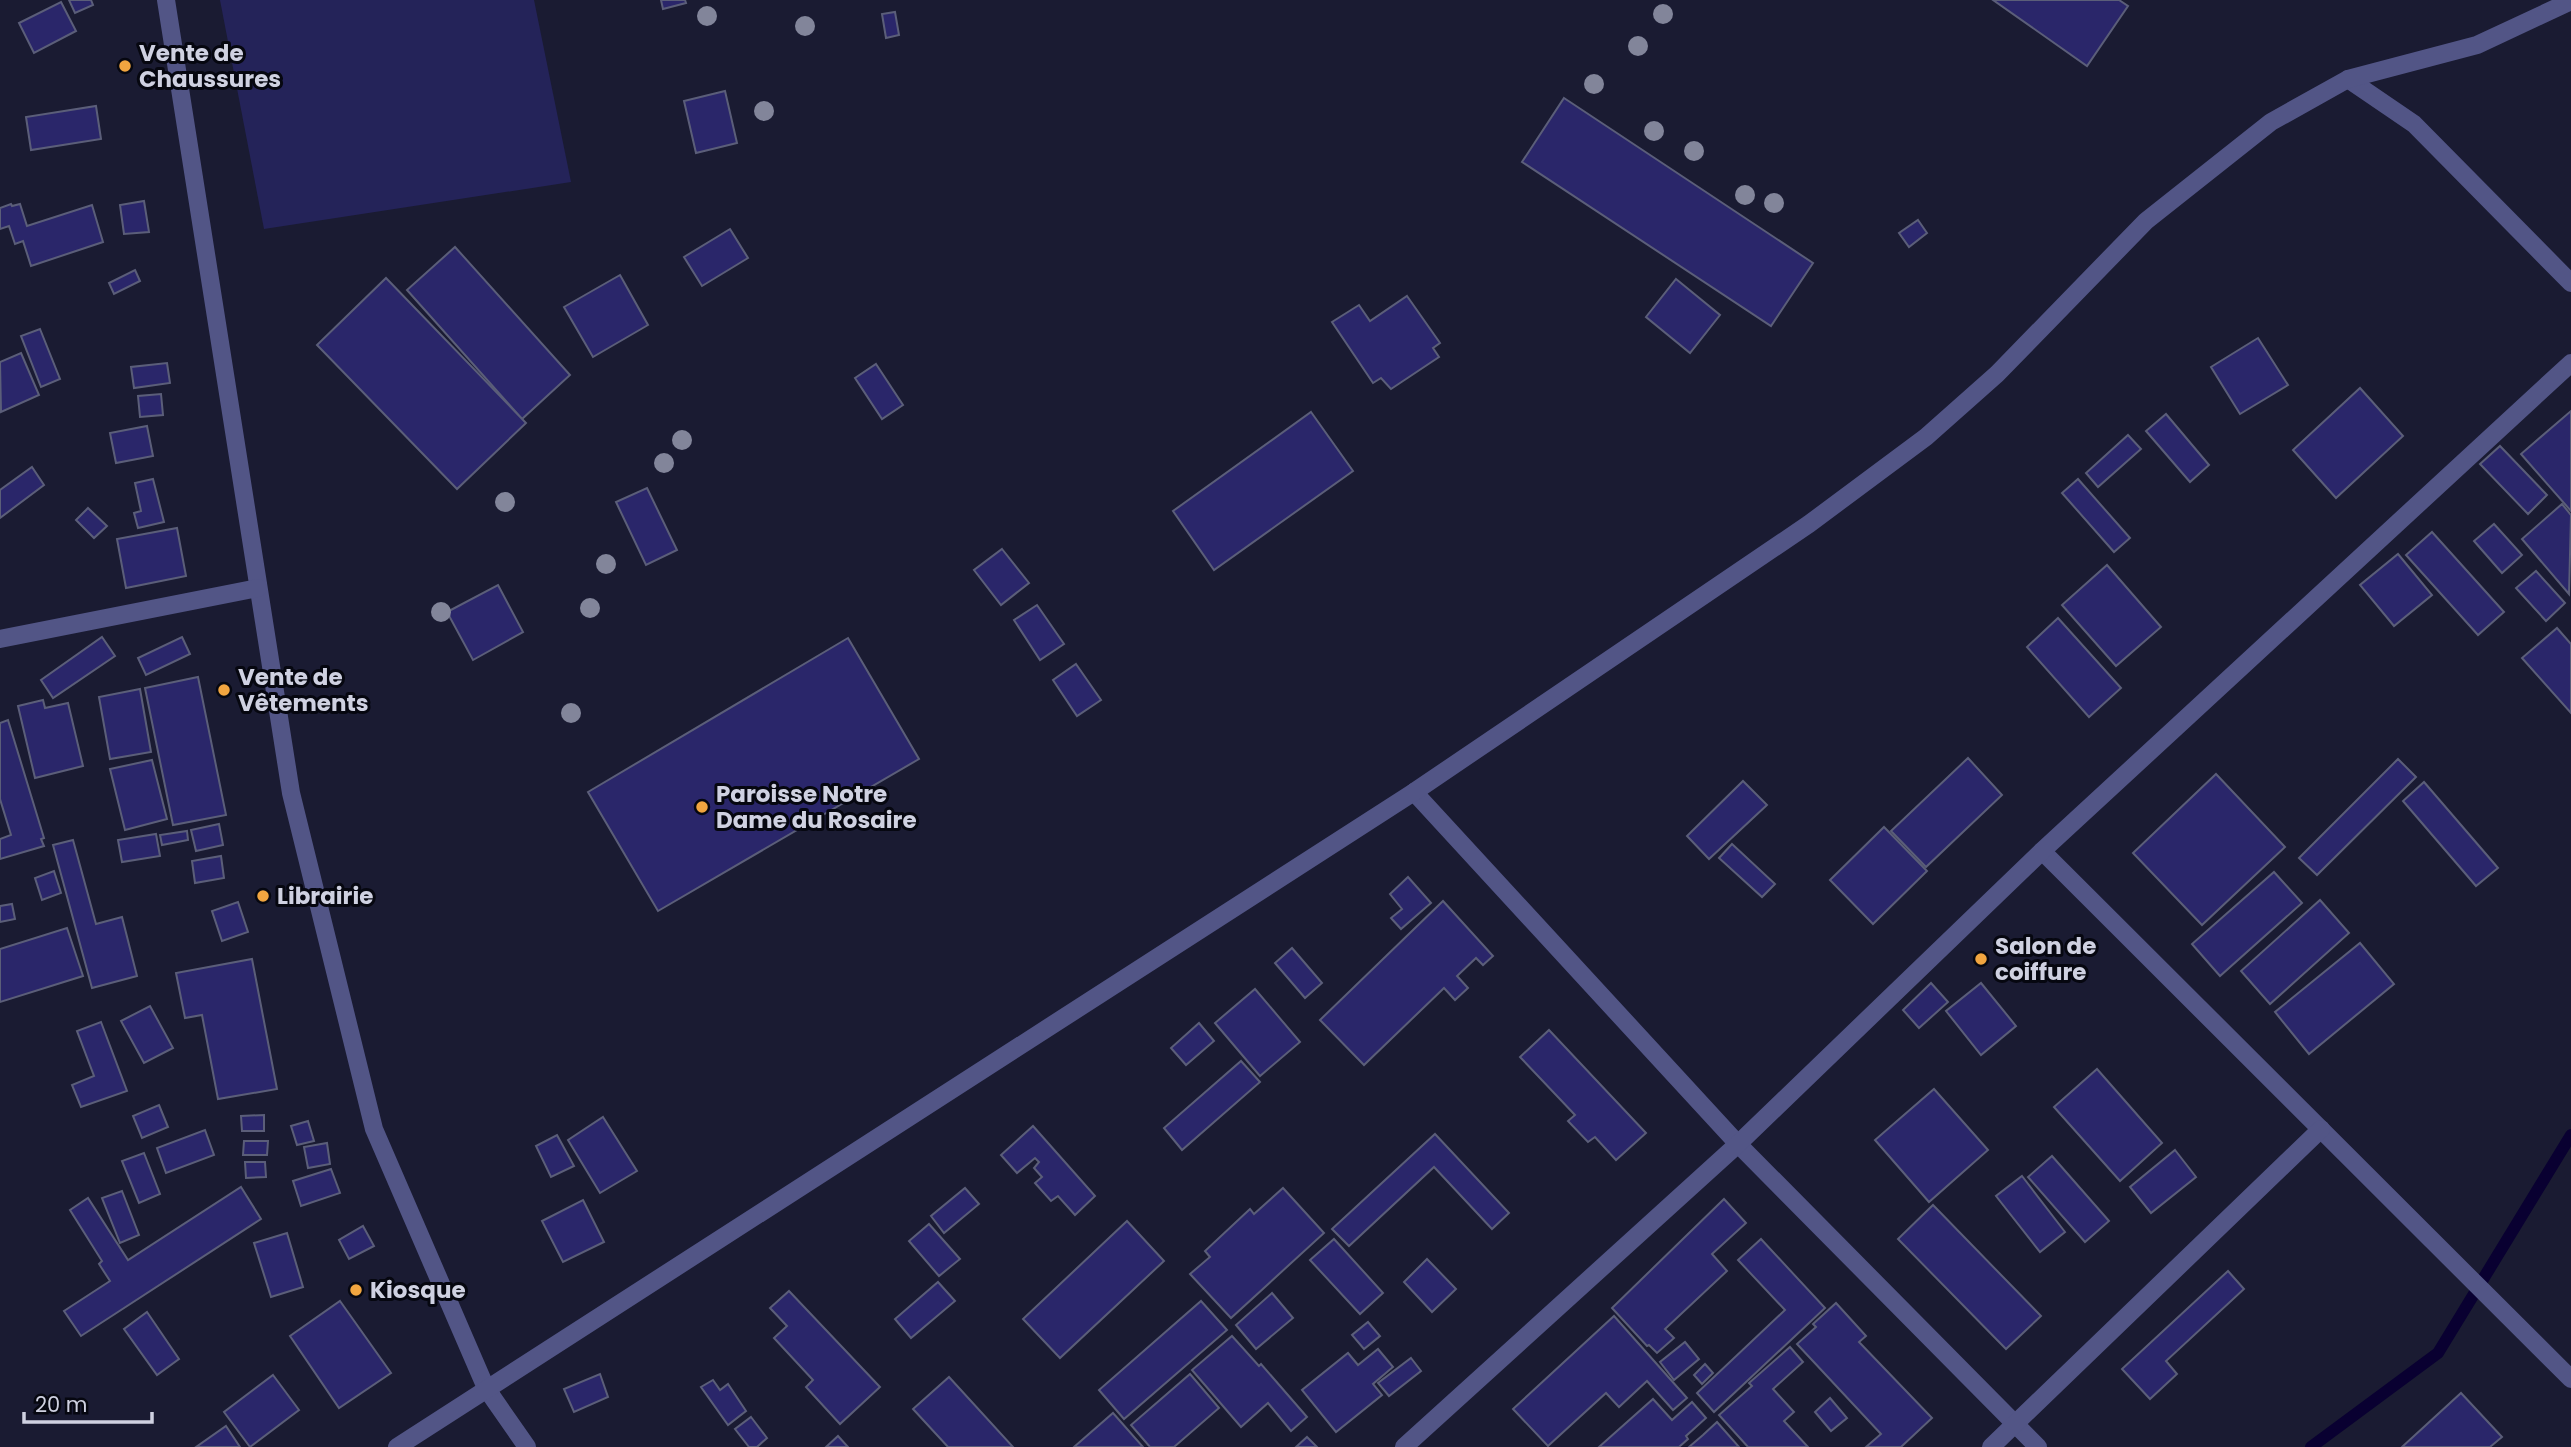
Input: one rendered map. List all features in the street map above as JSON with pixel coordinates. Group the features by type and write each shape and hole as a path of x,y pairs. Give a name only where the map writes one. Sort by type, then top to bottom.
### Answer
{"street":[{"path":"166,0 291,793 373,1129 486,1388 527,1447"},
{"path":"397,1447 1414,792 1809,524 1926,438 1997,374 2146,221 2271,122 2348,79 2477,45 2571,1"},
{"path":"2348,79 2414,124 2571,283"},
{"path":"1405,1447 1738,1144 2042,851 2571,363"},
{"path":"0,639 258,588"},
{"path":"1414,792 1738,1144 2038,1447"},
{"path":"2042,851 2571,1379"},
{"path":"1991,1447 2321,1129"}],"shaded area":[{"path":"220,0 534,0 571,182 264,229"}],"building":[{"path":"69,0 91,0 93,5 75,13"},
{"path":"661,0 685,0 686,3 663,9"},
{"path":"1993,0 2119,0 2128,6 2087,66"},
{"path":"61,2 76,31 34,53 19,23"},
{"path":"895,12 899,35 886,38 882,14"},
{"path":"725,91 737,143 696,153 684,101"},
{"path":"1564,98 1813,263 1771,326 1522,162"},
{"path":"96,106 101,139 31,150 26,117"},
{"path":"144,201 149,232 124,234 120,205"},
{"path":"20,204 27,226 92,205 103,242 31,266 23,241 15,244 9,226 0,229 0,208"},
{"path":"1918,220 1927,233 1909,247 1899,233"},
{"path":"730,229 748,258 702,286 684,257"},
{"path":"455,247 570,375 522,419 407,290"},
{"path":"135,270 140,281 114,294 109,283"},
{"path":"620,275 648,325 593,357 564,307"},
{"path":"386,278 526,423 457,489 317,345"},
{"path":"1676,279 1720,315 1690,353 1646,317"},
{"path":"1407,296 1440,343 1433,348 1439,357 1391,389 1381,378 1373,383 1332,322 1359,305 1370,321"},
{"path":"40,329 60,379 41,387 21,336"},
{"path":"2258,338 2288,385 2240,414 2211,367"},
{"path":"21,353 39,395 1,412 0,362"},
{"path":"167,363 170,383 134,388 131,367"},
{"path":"876,364 903,405 882,419 855,378"},
{"path":"2360,388 2403,436 2336,498 2293,450"},
{"path":"161,394 163,415 140,417 138,396"},
{"path":"2571,411 2571,511 2521,454"},
{"path":"1311,412 1353,471 1214,570 1173,511"},
{"path":"2166,414 2209,465 2190,482 2146,431"},
{"path":"147,426 153,456 116,463 110,433"},
{"path":"2128,435 2141,449 2098,487 2086,473"},
{"path":"2500,446 2547,495 2528,514 2480,464"},
{"path":"32,467 44,485 0,518 0,490"},
{"path":"153,479 164,522 138,528 134,513 141,511 135,483"},
{"path":"2078,479 2130,538 2114,552 2062,493"},
{"path":"647,488 677,550 646,565 616,502"},
{"path":"2562,504 2571,515 2569,594 2522,539"},
{"path":"88,508 107,526 94,538 76,520"},
{"path":"2494,524 2522,555 2502,573 2474,541"},
{"path":"177,528 186,576 126,588 117,539"},
{"path":"2432,532 2504,612 2478,635 2406,555"},
{"path":"1002,549 1029,583 1001,605 974,570"},
{"path":"2398,554 2432,595 2394,626 2360,585"},
{"path":"2107,565 2161,627 2116,666 2062,605"},
{"path":"2536,571 2565,603 2546,621 2516,588"},
{"path":"498,585 523,632 473,660 447,612"},
{"path":"1037,605 1064,644 1040,660 1014,620"},
{"path":"2058,618 2121,688 2089,717 2027,647"},
{"path":"2557,628 2571,644 2571,713 2522,658"},
{"path":"102,637 115,656 53,698 41,680"},
{"path":"182,637 190,654 146,675 138,658"},
{"path":"848,638 919,759 658,911 588,792"},
{"path":"1076,664 1101,700 1077,716 1053,680"},
{"path":"198,677 226,815 173,825 145,688"},
{"path":"140,689 151,752 110,759 99,697"},
{"path":"43,700 45,708 68,703 83,766 35,778 18,706"},
{"path":"8,720 44,838 41,839 44,846 0,859 0,839 11,835 0,799 0,723"},
{"path":"1968,758 2002,795 1926,867 1891,831"},
{"path":"2398,759 2416,777 2317,875 2299,858"},
{"path":"152,760 167,819 125,830 110,769"},
{"path":"2216,774 2285,847 2202,925 2133,853"},
{"path":"1743,781 1767,805 1709,859 1687,836"},
{"path":"2424,782 2498,868 2476,886 2403,801"},
{"path":"219,824 223,845 196,851 191,830"},
{"path":"1884,827 1927,871 1873,924 1830,880"},
{"path":"187,831 188,840 162,845 160,835"},
{"path":"156,834 160,856 122,862 118,840"},
{"path":"73,840 96,924 122,917 137,976 92,988 53,845"},
{"path":"1732,844 1775,884 1762,897 1719,858"},
{"path":"221,856 224,878 195,883 192,861"},
{"path":"54,871 61,893 42,900 35,878"},
{"path":"2274,872 2302,903 2220,976 2192,944"},
{"path":"1408,877 1431,903 1401,929 1391,918 1402,909 1390,894"},
{"path":"2320,900 2349,933 2270,1004 2241,971"},
{"path":"1443,901 1493,956 1483,965 1476,958 1457,976 1468,988 1455,1000 1444,988 1364,1065 1320,1020"},
{"path":"238,902 248,932 222,941 212,911"},
{"path":"12,904 15,919 0,922 0,906"},
{"path":"67,928 83,976 0,1002 0,949"},
{"path":"2360,943 2394,984 2309,1054 2275,1012"},
{"path":"1292,948 1322,983 1305,998 1275,963"},
{"path":"252,959 277,1089 218,1099 202,1015 185,1018 176,973"},
{"path":"1931,983 1948,1002 1919,1028 1903,1010"},
{"path":"1981,983 2016,1026 1981,1055 1946,1011"},
{"path":"1255,989 1300,1042 1260,1076 1215,1023"},
{"path":"150,1006 173,1048 144,1063 121,1021"},
{"path":"101,1022 127,1091 81,1107 72,1085 94,1076 77,1031"},
{"path":"1199,1023 1214,1041 1186,1065 1171,1048"},
{"path":"1549,1030 1646,1133 1616,1160 1595,1137 1588,1142 1568,1121 1575,1115 1520,1057"},
{"path":"1241,1061 1260,1082 1182,1150 1164,1128"},
{"path":"2097,1069 2162,1143 2120,1181 2054,1107"},
{"path":"1934,1089 1988,1150 1929,1202 1875,1140"},
{"path":"159,1105 168,1127 142,1138 133,1116"},
{"path":"264,1115 264,1131 242,1131 241,1116"},
{"path":"603,1117 637,1171 600,1193 568,1140"},
{"path":"308,1121 314,1141 297,1145 291,1126"},
{"path":"1033,1126 1095,1196 1075,1215 1058,1196 1051,1201 1035,1183 1042,1177 1034,1168 1039,1162 1035,1158 1017,1173 1001,1155"},
{"path":"205,1130 214,1155 166,1173 157,1148"},
{"path":"1435,1134 1509,1213 1492,1229 1434,1167 1349,1246 1332,1229"},
{"path":"557,1135 574,1166 551,1177 536,1146"},
{"path":"244,1141 268,1141 267,1155 243,1155"},
{"path":"327,1143 330,1164 308,1168 304,1147"},
{"path":"2175,1150 2196,1177 2151,1213 2130,1187"},
{"path":"144,1153 160,1194 139,1203 122,1161"},
{"path":"2052,1156 2109,1221 2085,1242 2028,1177"},
{"path":"245,1162 265,1162 266,1177 246,1178"},
{"path":"331,1169 340,1193 301,1206 293,1181"},
{"path":"2022,1176 2065,1232 2040,1252 1996,1196"},
{"path":"241,1187 261,1219 81,1336 64,1311 110,1281 99,1264 102,1261 70,1210 88,1198 128,1260"},
{"path":"965,1188 979,1204 944,1233 931,1216"},
{"path":"1283,1188 1324,1233 1231,1318 1190,1274 1210,1257 1205,1251 1250,1209 1254,1214"},
{"path":"122,1191 139,1235 120,1243 102,1198"},
{"path":"1724,1199 1746,1223 1712,1254 1727,1271 1665,1329 1674,1338 1657,1353 1647,1346 1612,1308"},
{"path":"583,1200 604,1242 563,1262 542,1221"},
{"path":"1933,1205 2041,1316 2006,1349 1898,1239"},
{"path":"1127,1221 1164,1261 1060,1358 1023,1319"},
{"path":"929,1224 960,1259 939,1276 909,1241"},
{"path":"363,1226 374,1246 349,1259 339,1240"},
{"path":"287,1233 303,1287 271,1297 254,1243"},
{"path":"1334,1239 1383,1293 1360,1314 1310,1260"},
{"path":"1761,1239 1825,1308 1714,1412 1697,1393 1785,1310 1738,1260"},
{"path":"1427,1259 1456,1289 1432,1312 1404,1282"},
{"path":"2228,1271 2244,1289 2166,1361 2177,1374 2150,1399 2122,1369"},
{"path":"938,1282 955,1301 911,1338 895,1319"},
{"path":"789,1291 880,1387 840,1424 806,1387 813,1380 774,1338 787,1326 770,1308"},
{"path":"1272,1293 1293,1318 1256,1349 1236,1325"},
{"path":"340,1301 391,1373 339,1408 290,1336"},
{"path":"1201,1301 1227,1330 1124,1419 1099,1390"},
{"path":"1836,1303 1866,1336 1859,1342 1932,1418 1901,1447 1866,1447 1881,1434 1797,1344 1816,1327 1813,1324"},
{"path":"147,1312 179,1359 157,1375 124,1329"},
{"path":"1614,1316 1687,1398 1673,1410 1647,1381 1619,1407 1606,1393 1548,1446 1513,1409"},
{"path":"1368,1322 1380,1336 1364,1349 1352,1335"},
{"path":"1232,1336 1259,1366 1261,1364 1307,1417 1291,1431 1268,1403 1241,1427 1192,1370"},
{"path":"1685,1342 1699,1359 1674,1380 1660,1362"},
{"path":"1790,1347 1803,1362 1773,1389 1794,1412 1784,1421 1808,1447 1748,1447 1719,1415 1752,1386 1749,1383"},
{"path":"1378,1349 1393,1367 1373,1384 1382,1395 1336,1432 1302,1390 1348,1353 1358,1365"},
{"path":"1411,1358 1421,1371 1389,1396 1378,1383"},
{"path":"1705,1364 1713,1373 1702,1384 1694,1375"},
{"path":"600,1374 608,1397 574,1412 564,1389"},
{"path":"1190,1374 1219,1408 1174,1447 1150,1447 1131,1425"},
{"path":"273,1375 299,1410 250,1447 224,1412"},
{"path":"949,1377 1013,1447 948,1447 913,1409"},
{"path":"713,1380 720,1390 728,1384 746,1411 728,1425 701,1387"},
{"path":"2461,1393 2502,1437 2490,1447 2402,1447"},
{"path":"1830,1398 1847,1418 1831,1431 1815,1412"},
{"path":"1653,1399 1672,1420 1692,1402 1706,1418 1686,1436 1688,1439 1679,1447 1599,1447"},
{"path":"1113,1413 1143,1447 1074,1447"},
{"path":"751,1417 767,1438 757,1447 749,1447 735,1429"},
{"path":"1717,1422 1739,1447 1689,1447 1703,1435"},
{"path":"226,1426 240,1447 196,1447"},
{"path":"838,1436 848,1447 826,1447"},
{"path":"1307,1437 1317,1447 1296,1447"}],"waterway":[{"path":"2311,1447 2438,1353 2571,1135"}],"place":[{"name":"Vente de Chaussures","path":"125,66"},
{"name":"Vente de Vêtements","path":"224,690"},
{"name":"Paroisse Notre Dame du Rosaire","path":"702,807"},
{"name":"Librairie","path":"263,896"},
{"name":"Salon de coiffure","path":"1981,959"},
{"name":"Kiosque","path":"356,1290"}]}
